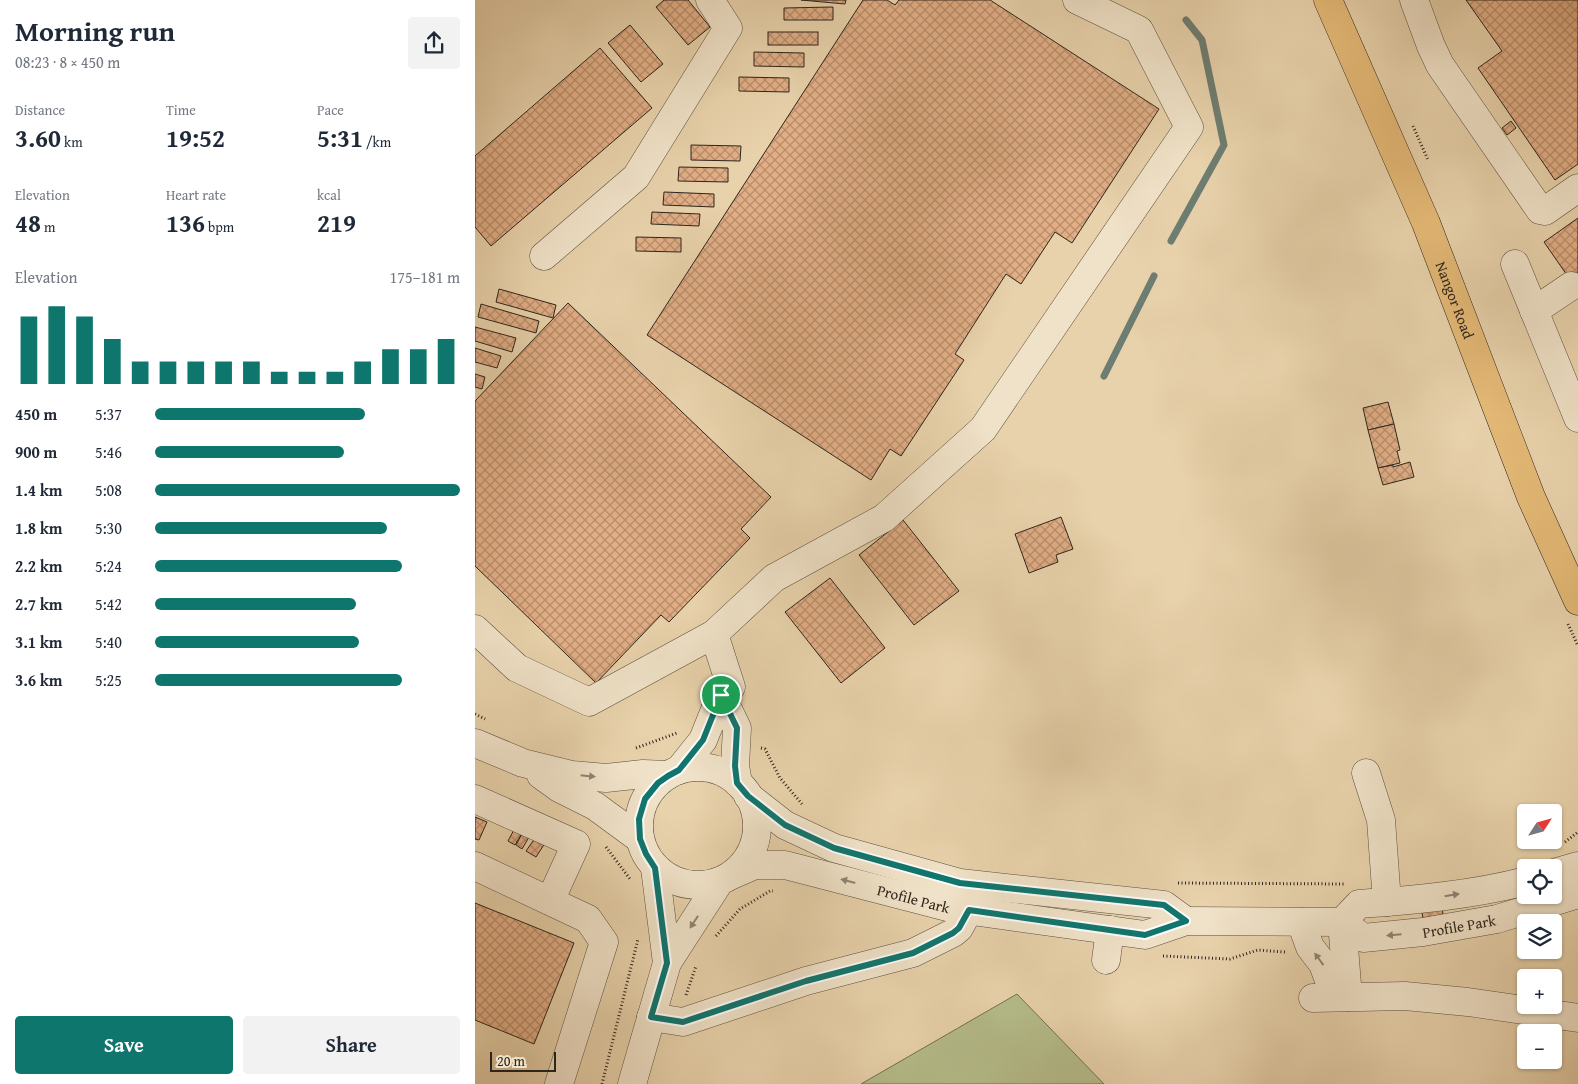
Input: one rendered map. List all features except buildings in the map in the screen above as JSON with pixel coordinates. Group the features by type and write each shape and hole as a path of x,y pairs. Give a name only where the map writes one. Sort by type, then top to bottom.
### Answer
{"main road":[{"name":"Nangor Road","path":"1328,0 1426,223 1531,497 1578,601"}],"street":[{"path":"544,256 636,177 728,28 710,0"},
{"path":"475,629 517,668 589,702 714,634 774,578 884,518 983,429 1189,127 1139,30 1077,0"},
{"path":"1414,0 1440,65 1539,210 1545,211 1578,188"},
{"path":"1515,264 1577,416"},
{"path":"1534,310 1571,286"},
{"path":"714,634 731,686 721,695 703,740 673,773 658,783 645,799 639,819 640,839 646,854 655,868 671,879 689,885 708,885 726,878"},
{"path":"632,1084 667,963 726,878 745,863 753,847 757,830 755,812 743,789 735,766 737,728 721,695"},
{"path":"475,743 523,763 572,775 606,778 673,773 694,767 710,768 725,774 743,789"},
{"path":"523,763 559,788 595,806 640,839"},
{"path":"1366,773 1381,820 1387,892"},
{"name":"Profile Park","path":"743,789 785,825 834,848 960,883 1164,905 1186,921"},
{"path":"475,799 576,844 550,901"},
{"name":"Profile Park","path":"726,878 755,865 785,864 951,908 1145,935 1186,921 1342,922 1363,938 1423,932 1497,919 1578,894"},
{"path":"475,866 588,919 604,942 559,1084"},
{"path":"1562,871 1578,866"},
{"path":"655,868 667,963"},
{"name":"Profile Park","path":"1342,922 1359,904 1387,892 1444,896 1517,883"},
{"path":"651,1017 683,1022 806,981 913,953 953,933 959,928 969,910"},
{"path":"1301,922 1310,947 1323,964 1331,986 1331,997"},
{"path":"1331,997 1342,922"},
{"path":"1106,960 1110,930"},
{"path":"1331,997 1405,996 1468,1002 1578,1018"}],"path":[{"path":"475,714 493,722"},
{"path":"630,750 681,731"},
{"path":"765,749 780,778 806,809"},
{"path":"1563,843 1578,832"},
{"path":"1171,883 1353,884 1387,892"}],"green space":[{"path":"1017,994 1104,1084 861,1084"}],"waterway":[{"path":"1171,241 1224,145 1202,40 1186,20"},
{"path":"1104,376 1154,276"}],"route":[{"path":"721,695 737,728 735,766 737,783 748,796 785,825 834,848 960,883 1164,905 1186,921 1145,935 969,910 959,928 953,933 913,953 806,981 683,1022 651,1017 667,963 655,868 646,854 640,839 639,819 645,799 658,783 679,770 703,740 721,695"}]}
